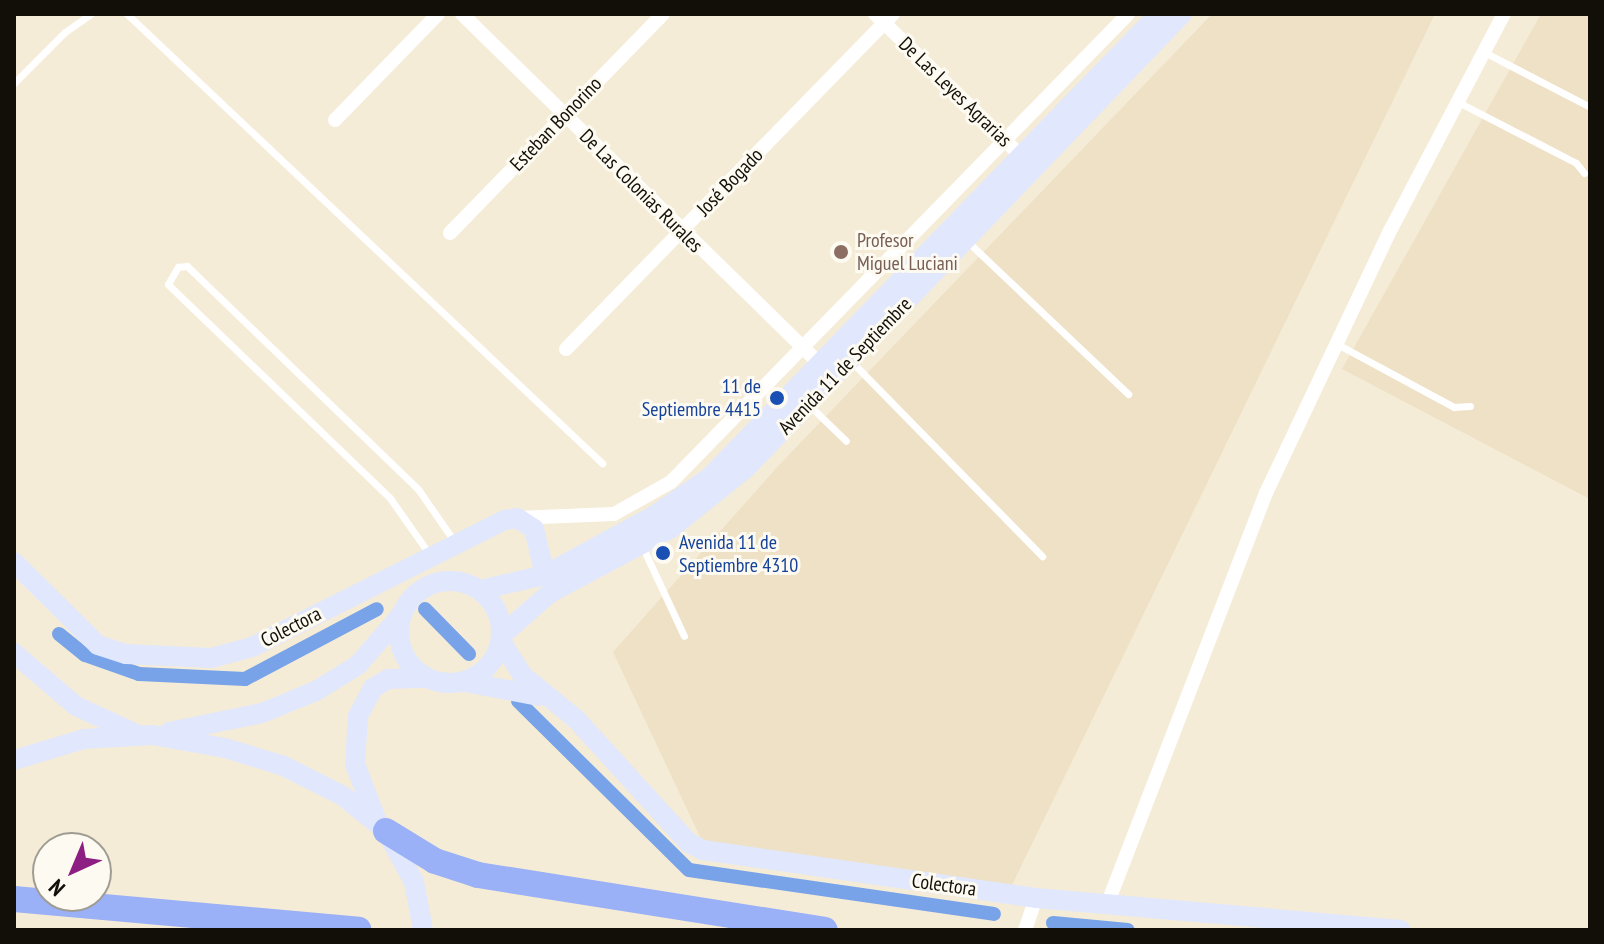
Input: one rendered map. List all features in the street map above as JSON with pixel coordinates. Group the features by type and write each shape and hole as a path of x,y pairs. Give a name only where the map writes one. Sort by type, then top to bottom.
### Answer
{"highway":[{"path":"382,827 435,861 478,875 825,930"},
{"path":"14,899 359,930"}],"main road":[{"name":"Avenida 11 de Septiembre","path":"501,638 533,604 642,546 722,490 966,241 1028,164 1159,14"},
{"name":"Avenida 11 de Septiembre","path":"480,590 545,575 682,499 1182,14"},
{"name":"Colectora","path":"14,562 98,645 126,654 211,658 252,647 456,543 517,518"},
{"path":"517,518 539,538 545,575"},
{"path":"14,760 84,739 145,735 262,713 316,691 358,665 415,594 435,582 458,581 480,590 497,609 501,638 489,666 463,681 388,679 373,688 358,716 355,764 382,827 414,882 423,930"},
{"path":"402,613 401,647 415,669 429,678"},
{"name":"Colectora","path":"501,638 522,675 600,742 689,843 703,850 1036,898 1401,930"},
{"path":"14,653 76,706 145,735 225,748 284,766 343,796 382,827"},
{"name":"Colectora","path":"463,681 551,700"}],"street":[{"path":"335,120 438,14"},
{"name":"De Las Colonias Rurales","path":"462,14 681,232 822,366"},
{"name":"Esteban Bonorino","path":"450,233 663,14"},
{"path":"517,518 614,514 658,492 1128,14"},
{"path":"1107,905 1266,493 1336,343 1504,14"},
{"name":"De Las Leyes Agrarias","path":"884,17 1028,164"},
{"name":"José Bogado","path":"566,349 884,17"},
{"path":"1025,930 1036,898"}],"lane":[{"path":"14,83 65,32 91,14"},
{"path":"127,14 602,463"},
{"path":"1484,52 1590,107"},
{"path":"1458,102 1576,163 1584,173"},
{"path":"966,241 1128,394"},
{"path":"430,556 390,498 168,284 178,267 187,266 418,489 456,543"},
{"path":"1336,343 1454,407 1470,406"},
{"path":"851,361 1042,556"},
{"path":"808,405 846,441"},
{"path":"642,546 684,636"}],"shaded area":[{"path":"1212,14 1435,14 1011,887 702,841 613,652 779,465"},
{"path":"1541,14 1590,14 1590,499 1342,369"}],"waterway":[{"path":"59,634 85,655 139,674 245,679 377,609"},
{"path":"425,609 469,654"},
{"path":"518,701 689,870 994,914"},
{"path":"1053,923 1128,930"}],"place":[{"name":"Profesor Miguel Luciani","path":"841,252"},
{"name":"11 de Septiembre 4415","path":"777,398"},
{"name":"Avenida 11 de Septiembre 4310","path":"663,553"}]}
